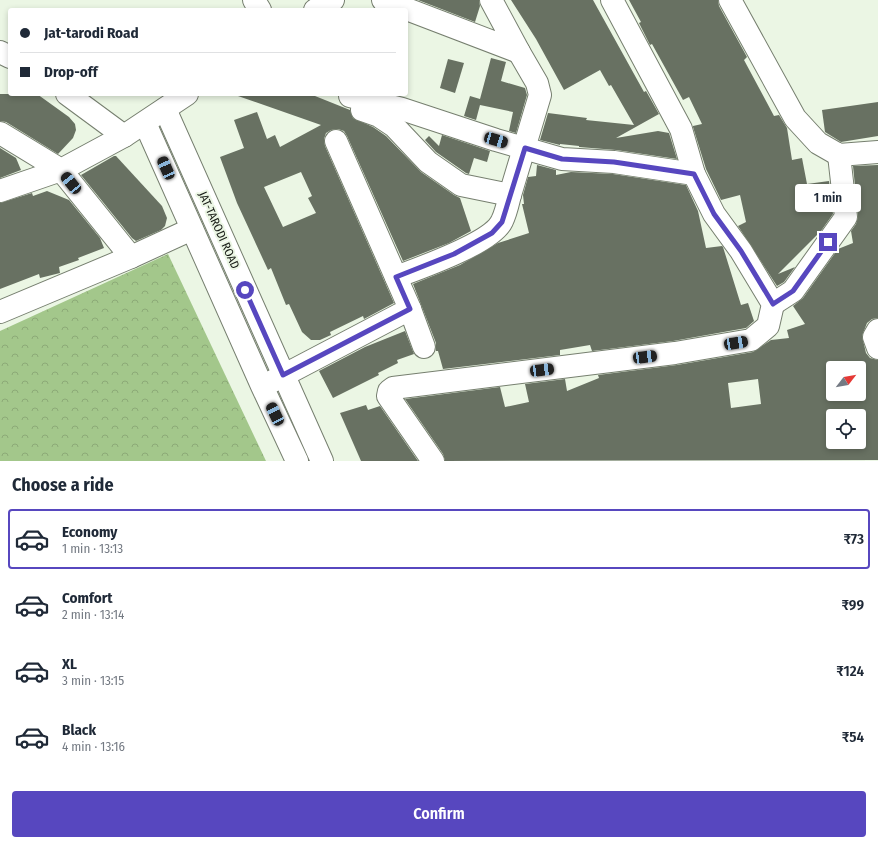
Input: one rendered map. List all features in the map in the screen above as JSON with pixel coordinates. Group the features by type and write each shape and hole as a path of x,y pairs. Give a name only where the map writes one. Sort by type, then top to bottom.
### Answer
{"street":[{"path":"319,8 333,0"},
{"path":"383,0 404,8"},
{"path":"396,277 454,254 492,233 502,222 540,95 537,83 491,0"},
{"path":"433,461 388,396 390,390 393,388 675,353 751,340 768,326 773,304 741,251 714,214 694,174 681,129 612,0"},
{"path":"730,0 795,118 818,143 839,155 878,152"},
{"path":"408,10 519,52"},
{"path":"70,96 124,136"},
{"path":"0,191 61,170 124,136 184,96"},
{"path":"510,194 461,185 428,162 394,126 356,103 402,109 562,159 614,162 694,174"},
{"path":"155,116 192,229 297,461"},
{"name":"JAT-TARODI ROAD","path":"155,116 283,375 322,461"},
{"path":"0,133 61,170 131,257"},
{"path":"336,141 410,309 424,347"},
{"path":"773,304 793,291 846,217 839,155"},
{"path":"0,312 131,257 192,229"},
{"path":"262,386 410,309"},
{"path":"878,330 874,337 878,348"}],"green space":[{"path":"168,254 266,461 0,461 0,331"}],"building":[{"path":"418,0 479,0 480,6 475,22"},
{"path":"511,0 593,0 644,92 646,91 659,114 616,138 658,131 669,133 677,159 616,150 560,145 540,140 548,113 587,118 586,120 634,125 611,85 609,86 600,70 564,90 536,39"},
{"path":"629,0 718,0 719,6 747,57 744,60 774,116 779,115 787,128 792,160 802,158 807,184 829,181 833,214 821,231 778,274 795,267 784,282 777,286 738,226 746,222 740,195 721,200 706,169 693,127 702,124 689,97 683,100 652,44 650,45 639,23 641,22"},
{"path":"491,58 506,62 501,81 525,88 527,95 516,133 509,131 513,112 480,105 476,120 464,116 470,96 480,99"},
{"path":"448,59 464,63 455,93 440,88"},
{"path":"0,94 8,94 8,96 40,96 69,117 75,124 76,130 73,138 58,154 6,122 0,121"},
{"path":"238,96 315,96 350,110 353,118 373,127 386,136 421,172 460,198 471,231 449,243 403,261 344,131 338,129 331,130 326,133 324,139 325,146 394,303 364,319 363,316 330,332 331,335 320,340 311,340 302,332 289,304 286,305 271,268 268,270 237,203 220,157 244,148 234,120 257,112 267,139 275,135 280,147 321,125","holes":["301,172 312,196 308,198 316,213 283,227 264,187"]},
{"path":"878,102 878,136 841,142 825,132 822,110"},
{"path":"442,135 490,151 487,162 474,158 469,174 466,173 436,152 425,140 429,136 439,146"},
{"path":"0,148 16,158 21,170 0,178"},
{"path":"116,156 162,206 167,218 165,226 161,230 136,241 81,175"},
{"path":"537,165 556,170 556,175 571,172 613,174 686,185 698,211 706,248 723,247 741,305 748,303 754,321 746,328 673,341 592,351 590,345 560,350 560,355 443,369 438,351 436,351 436,343 413,284 460,265 498,243 529,233 522,204 524,204 523,195 528,177 536,176"},
{"path":"878,165 878,318 872,319 867,323 862,336 866,353 870,358 878,360 878,460 445,461 443,454 405,399 500,387 505,407 529,402 525,384 565,379 567,391 599,378 598,375 677,365 753,352 771,340 789,338 787,330 805,324 793,306 803,298 838,249 853,243 851,231 856,224 858,216 853,166","holes":["758,379 761,404 731,408 728,383"]},
{"path":"47,191 69,200 100,238 104,248 78,258 79,260 59,267 60,273 40,278 39,274 0,289 0,203 32,193 33,196"},
{"path":"405,331 414,354 397,360 398,363 378,373 379,375 333,398 319,371 365,347"},
{"path":"366,405 368,410 380,406 418,461 361,461 340,413"}],"route":[{"path":"245,290 283,375 410,309 396,277 454,254 492,233 502,222 525,148 562,159 614,162 694,174 714,214 741,251 773,304 793,291 828,242"}]}
